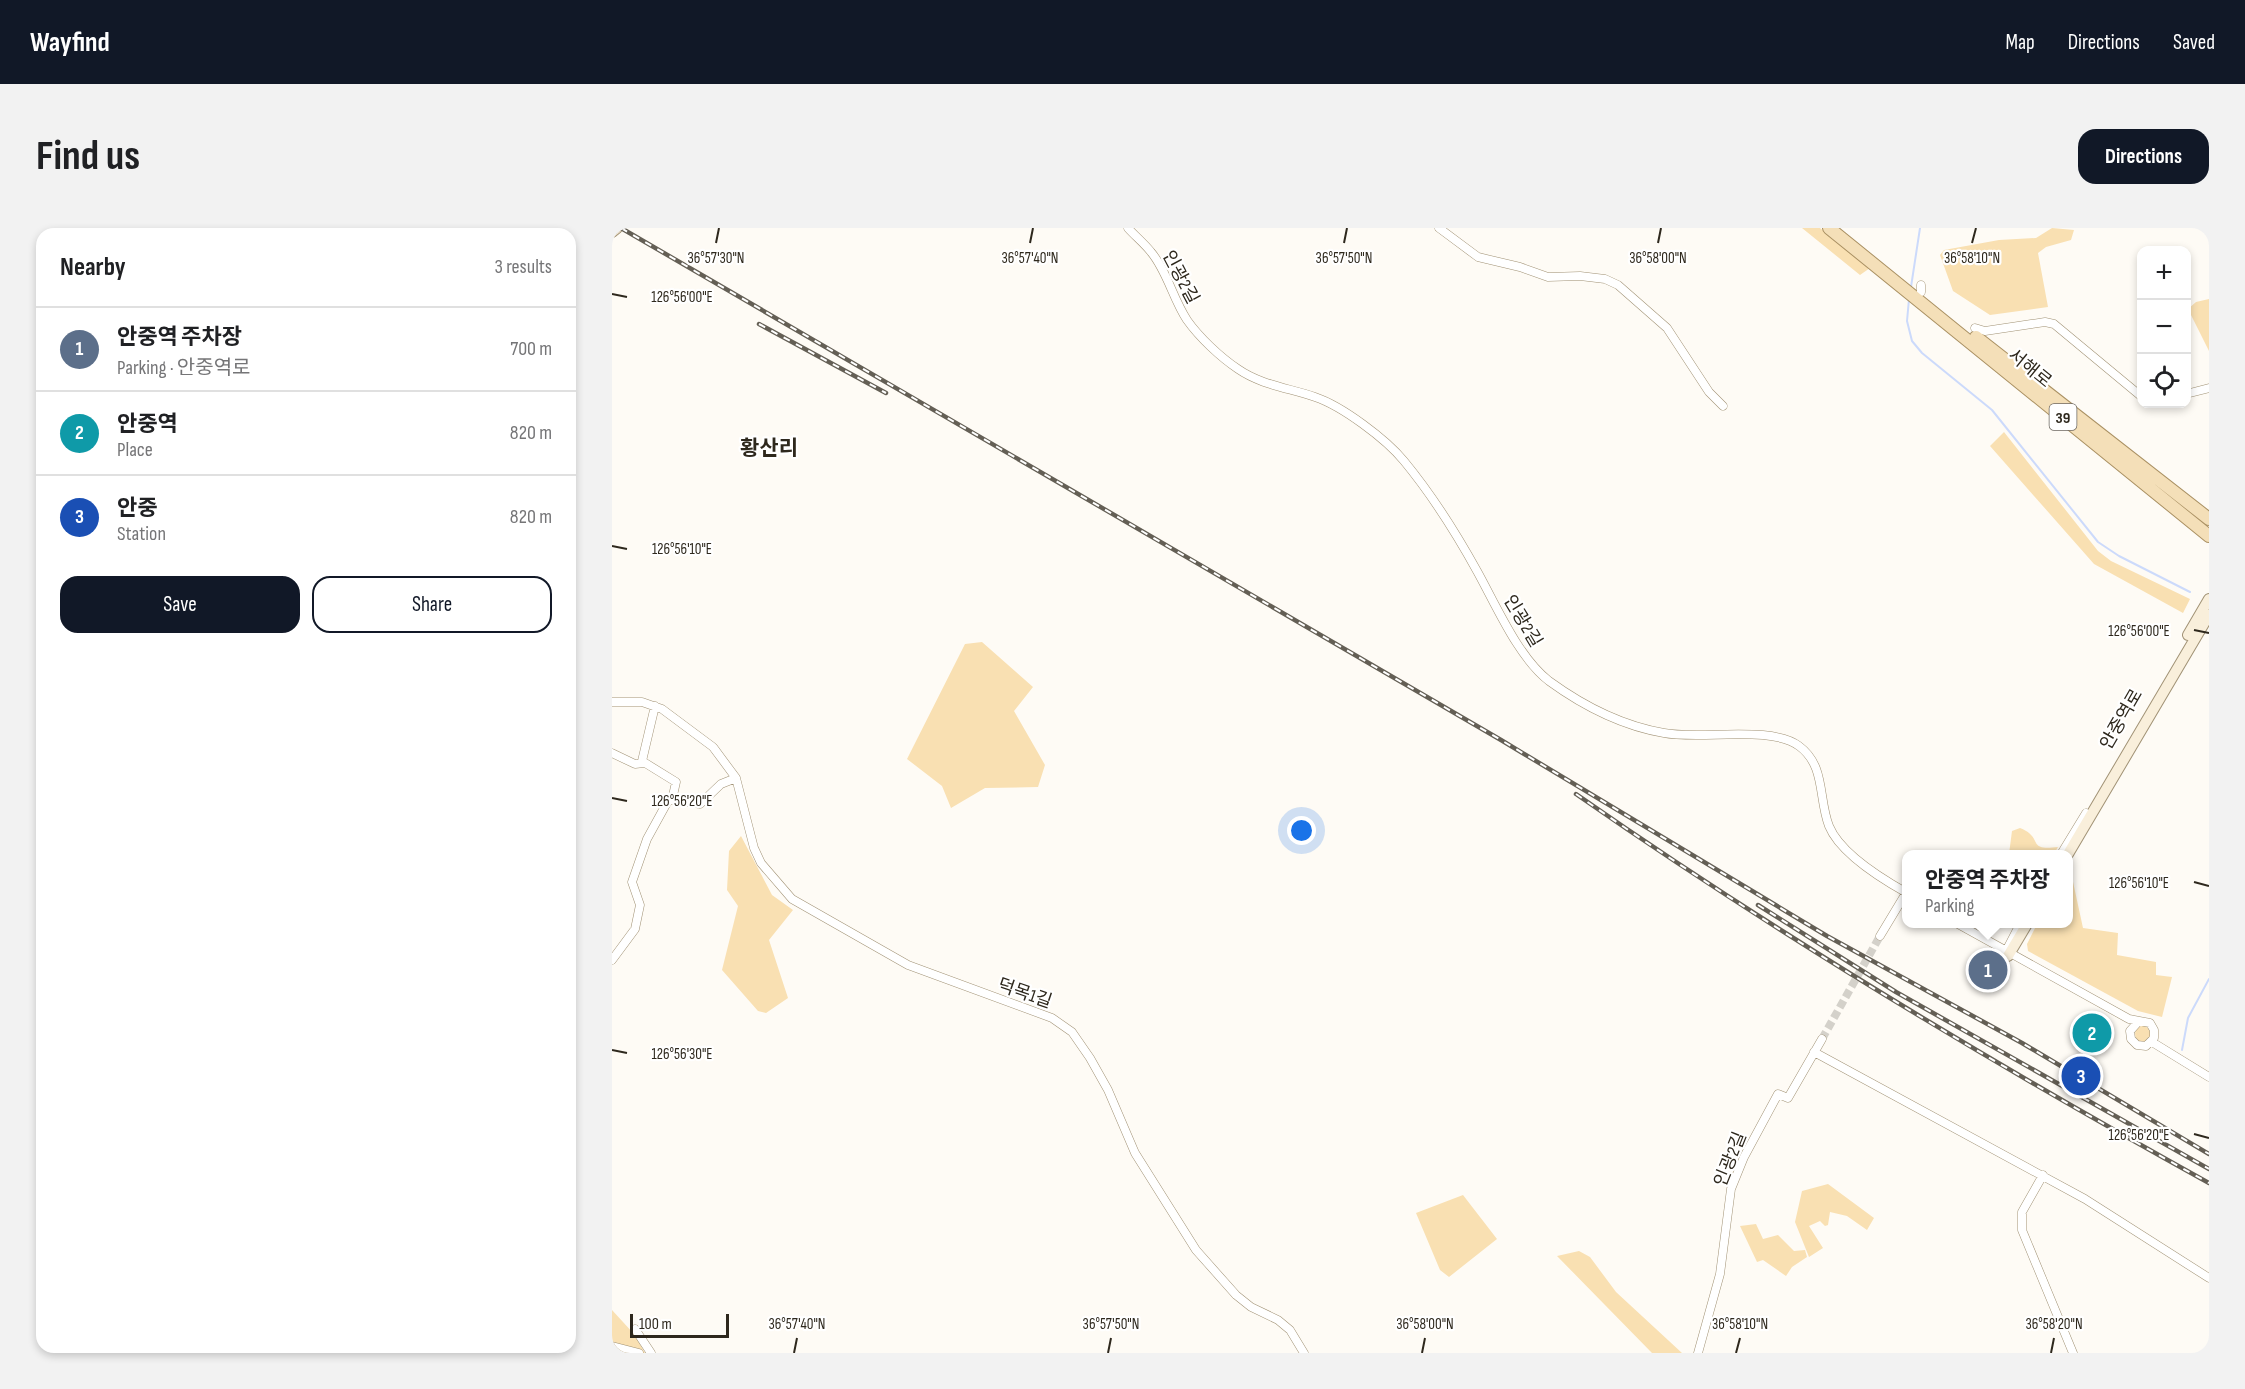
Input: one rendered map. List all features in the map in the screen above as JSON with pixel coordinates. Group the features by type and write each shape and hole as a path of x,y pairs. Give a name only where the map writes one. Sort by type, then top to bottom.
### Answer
{"main road":[{"name":"서해로","path":"1829,228 1914,289 2209,519"},
{"name":"서해로","path":"1841,228 2209,536"}],"street":[{"path":"612,232 617,228"},
{"name":"인광2길","path":"1128,228 1152,253 1188,321 1226,360 1260,382 1298,391 1340,409 1403,459 1454,532 1505,625 1533,666 1547,679 1597,710 1664,733 1696,736 1738,734 1790,740 1801,747 1818,767 1822,803 1830,828 1858,860 1902,890"},
{"path":"1439,228 1478,257 1520,267 1548,277 1580,276 1605,279 1618,285 1667,328 1709,392 1723,406"},
{"name":"서해로","path":"1975,328 1985,331 2045,322 2054,324 2137,393"},
{"path":"2191,393 2209,388"},
{"name":"안중역로","path":"2064,850 2209,599"},
{"path":"2071,850 2209,615"},
{"name":"덕목1길","path":"612,702 630,700 655,706 713,747 736,778 758,856 774,881 792,899 908,964 1052,1018 1072,1032 1108,1090 1135,1153 1196,1250 1236,1295 1251,1307 1278,1320 1290,1330 1304,1353"},
{"path":"644,763 642,762 649,740 648,725 655,706"},
{"path":"612,753 635,764 644,763 676,782 672,800"},
{"path":"612,960 635,929 640,905 632,882 634,874 647,839 669,799 699,804 721,784 736,778"},
{"name":"인광2길","path":"1880,936 1902,901"},
{"path":"1965,928 2135,1025 2146,1022 2152,1026 2155,1034 2151,1042 2141,1047 2133,1043 2130,1035 2135,1025"},
{"path":"2008,953 2018,928"},
{"path":"2008,953 2024,928"},
{"name":"인광2길","path":"1698,1353 1720,1274 1735,1175 1770,1104 1778,1094 1788,1098 1822,1039"},
{"path":"2151,1042 2209,1077"},
{"path":"1814,1052 2043,1175 2119,1219 2209,1278"},
{"path":"2043,1175 2022,1212 2022,1230 2073,1353"},
{"path":"635,1329 651,1353"},
{"path":"612,1346 639,1353"}],"shaded area":[{"path":"1802,228 1820,228 1870,268 1860,275"},
{"path":"2052,228 2074,230 2071,240 2046,247 2038,253 2048,307 1990,315 1953,291 1940,255 1944,250 1999,240 2036,238"},
{"path":"2209,299 2209,351 2191,315 2191,306 2196,302"},
{"path":"2004,432 2098,551 2111,561 2190,599 2183,613 2094,564 1990,446"},
{"path":"982,642 1033,687 1014,711 1045,765 1038,787 985,788 951,808 942,786 907,759 965,644"},
{"path":"2020,828 2042,847 2058,847 2056,850 2010,850 2012,831"},
{"path":"741,836 772,895 793,910 769,940 788,998 766,1013 758,1011 722,970 738,906 727,890 729,851"},
{"path":"2073,882 2083,928 2118,933 2117,955 2156,962 2156,975 2172,977 2162,1017 2138,1011 2028,951 2027,944 2035,928 2073,928"},
{"path":"2143,1026 2149,1028 2151,1034 2149,1040 2143,1042 2137,1040 2135,1034 2137,1028"},
{"path":"1828,1184 1874,1218 1867,1230 1847,1216 1830,1212 1828,1225 1825,1226 1820,1221 1809,1226 1823,1248 1809,1257 1795,1222 1802,1191"},
{"path":"1463,1195 1497,1239 1449,1277 1440,1270 1416,1213"},
{"path":"1756,1224 1763,1239 1778,1235 1794,1251 1805,1250 1807,1257 1792,1267 1786,1276 1763,1260 1757,1262 1740,1226"},
{"path":"1579,1251 1590,1257 1616,1292 1682,1353 1652,1353 1557,1256"},
{"path":"612,1310 634,1334 645,1353 612,1353"}],"waterway":[{"path":"1911,287 1920,228"},
{"path":"1909,299 1907,321 1912,341 1922,353 1992,410 2098,542 2119,556 2190,592"},
{"path":"2182,1050 2188,1018 2209,979"}],"tunnel":[{"path":"1822,1039 1880,936"}],"railway":[{"path":"621,228 1501,740 1827,936 2022,1043 2209,1154"},
{"path":"759,324 886,393"},
{"path":"1576,794 1730,898 1888,997 2047,1092 2209,1183"},
{"path":"1758,905 1896,992 2209,1169"}],"place":[{"name":"안중역 주차장","path":"1988,970"},
{"name":"안중역","path":"2092,1033"},
{"name":"안중","path":"2081,1076"}],"district":[{"name":"황산리","path":"769,448"}]}
